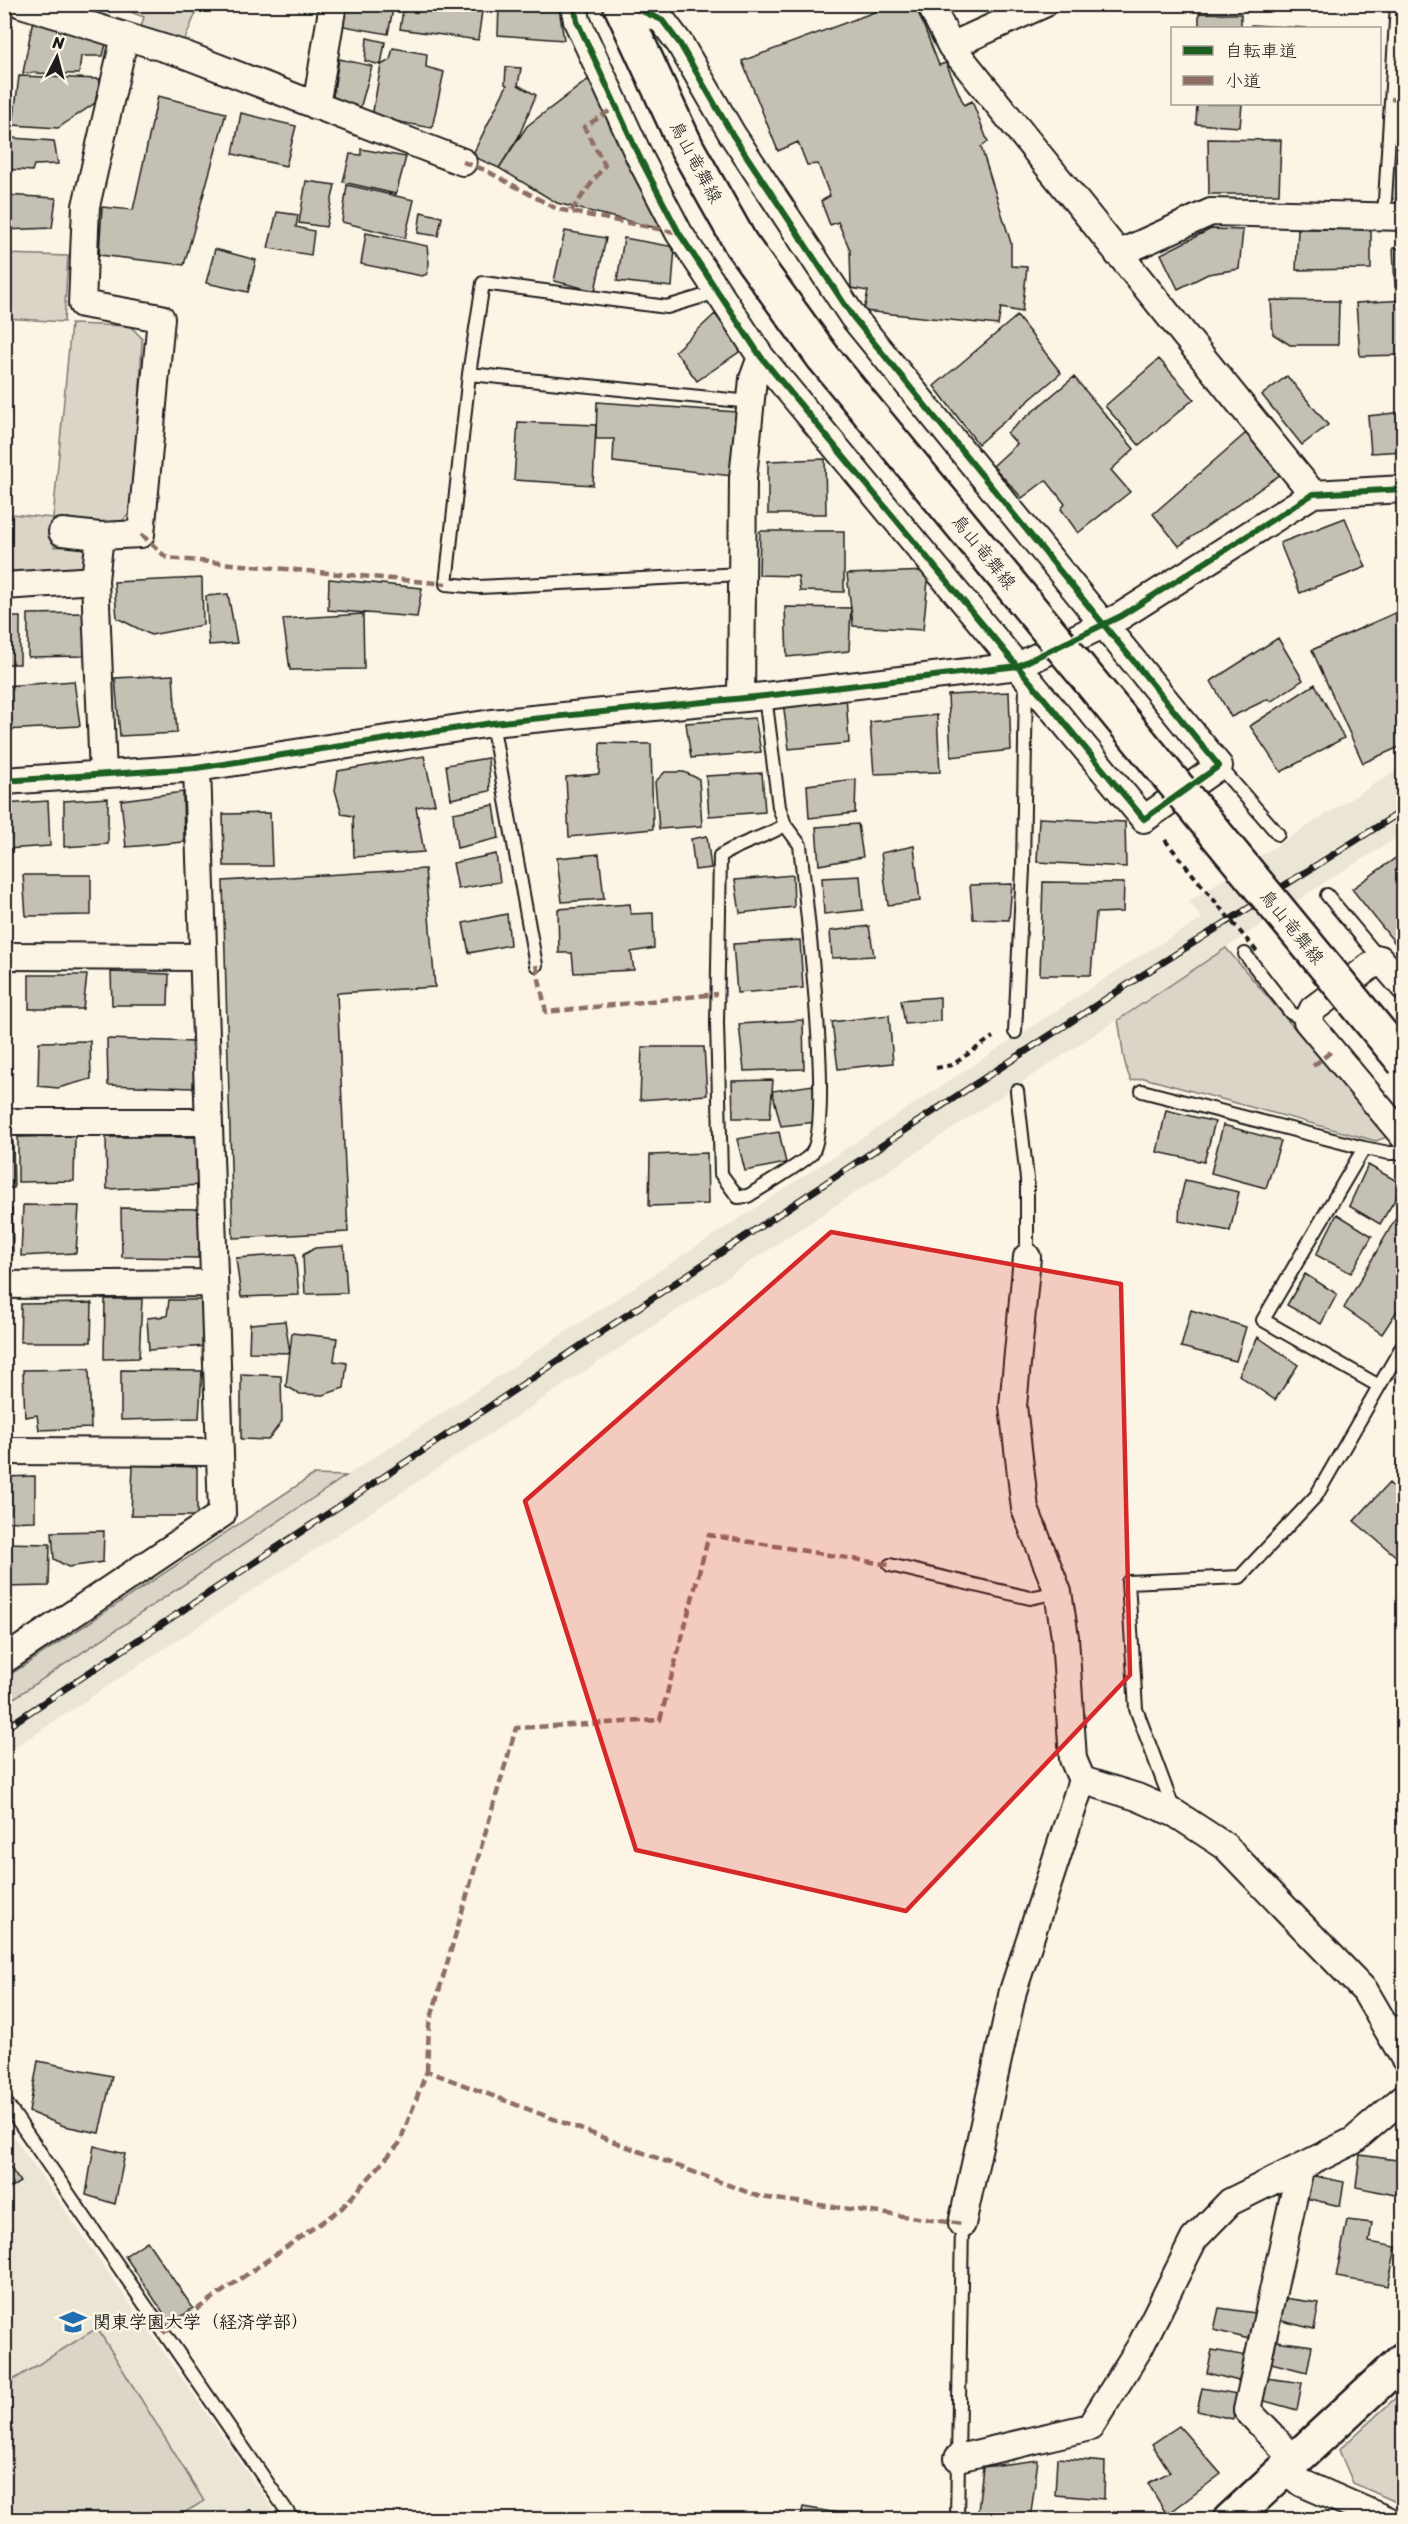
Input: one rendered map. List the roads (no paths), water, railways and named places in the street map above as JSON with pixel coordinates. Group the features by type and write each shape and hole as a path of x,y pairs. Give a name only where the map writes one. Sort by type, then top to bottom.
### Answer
{"main road":[{"name":"鳥山竜舞線","path":"620,4 687,148 741,244 823,357 1404,1062"},
{"path":"1230,2520 1404,2359"}],"street":[{"path":"21,4 56,10 125,36 183,54 464,162"},
{"path":"316,106 333,4"},
{"path":"574,4 577,21 640,158 679,233 761,357 1143,819 1219,766 853,317 732,134 680,44 662,20 626,4"},
{"path":"930,4 951,46 1313,494"},
{"path":"951,46 1044,4"},
{"path":"62,532 100,536 141,534 161,318 82,304 86,206 125,36"},
{"path":"1118,254 1211,212 1394,217"},
{"path":"753,697 742,574 743,478 753,379 761,357"},
{"path":"4,781 196,768 492,723 1022,673 1132,610 1313,494 1404,489"},
{"path":"100,536 95,580 103,774"},
{"path":"4,586 95,580"},
{"path":"4,1660 222,1514 196,768"},
{"path":"4,956 203,957"},
{"path":"1404,987 1380,959 1313,1009 1307,1021 1404,1137"},
{"path":"4,1122 208,1122"},
{"path":"962,2224 1013,1991 1082,1780 1073,1759 1065,1637 1058,1592 1025,1509 1013,1406 1027,1257"},
{"path":"4,1285 214,1283"},
{"path":"4,1451 219,1452"},
{"path":"1082,1780 1137,1797 1176,1814 1225,1846 1365,1991 1404,2058"},
{"path":"958,2458 1090,2427 1140,2347 1194,2239 1230,2202 1353,2141 1404,2097"},
{"path":"1300,2168 1247,2410 1302,2484 1375,2517"}],"lane":[{"path":"1394,217 1397,4"},
{"path":"717,292 666,307 483,283 469,375 446,584 479,587 742,574"},
{"path":"469,375 751,402"},
{"path":"1015,1032 1023,869 1022,673"},
{"path":"753,697 779,807 785,825 800,845 821,1092 818,1136 812,1154 748,1196 738,1197 721,1174 717,1023 720,856 736,846 768,836 785,825"},
{"path":"492,723 536,965"},
{"path":"1219,766 1278,834"},
{"path":"1327,895 1380,959"},
{"path":"1252,953 1292,1013 1307,1021"},
{"path":"1017,1091 1026,1179 1027,1257"},
{"path":"1142,1091 1364,1148 1389,1153 1404,1153"},
{"path":"1364,1148 1263,1320 1379,1386"},
{"path":"1176,1814 1136,1708 1128,1582 1240,1577 1316,1496 1404,1344"},
{"path":"890,1565 1030,1598 1058,1592"},
{"path":"4,2100 293,2520"},
{"path":"957,2520 962,2224"}],"railway":[{"path":"4,1729 940,1107 1141,976 1404,810"}],"place":[{"name":"関東学園大学（経済学部）","path":"73,2322"}]}
